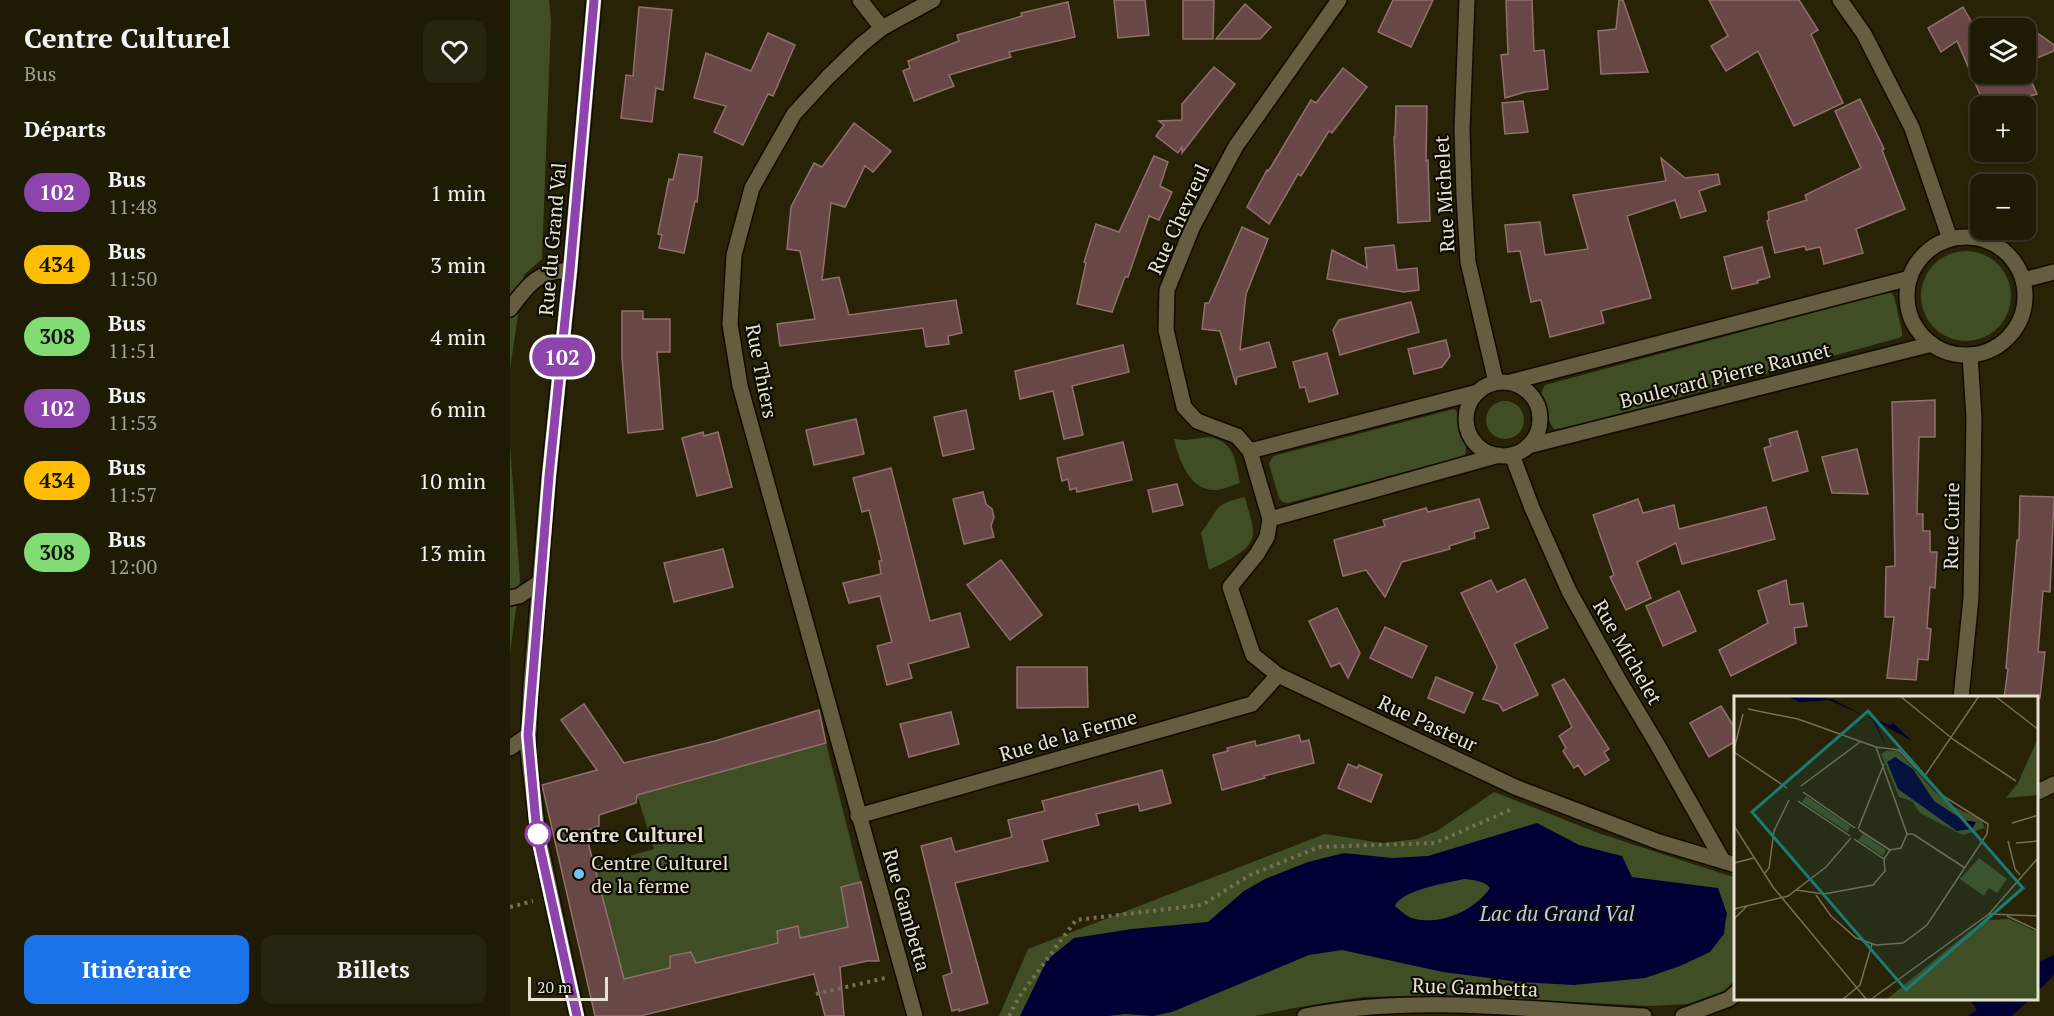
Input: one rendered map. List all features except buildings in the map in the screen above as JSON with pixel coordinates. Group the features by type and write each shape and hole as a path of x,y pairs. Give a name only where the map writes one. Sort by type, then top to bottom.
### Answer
{"street":[{"name":"Rue du Grand Val","path":"577,1016 537,834 528,735 549,476 594,0"},
{"path":"860,0 882,28"},
{"name":"Rue Thiers","path":"858,816 740,386 730,324 734,255 752,188 794,114 861,45 882,28 933,0"},
{"name":"Rue Chevreul","path":"1250,451 1237,436 1197,422 1184,407 1166,330 1167,290 1193,226 1236,146 1339,0"},
{"name":"Rue Michelet","path":"1467,0 1462,130 1467,251 1496,382"},
{"path":"1840,0 1864,34 1912,128 1950,239"},
{"path":"1969,237 1987,240 2009,256 2023,280 2025,297 2022,314 2015,330 2002,342 1987,351 1970,355 1950,353 1932,344 1919,332 1910,315 1907,297 1910,278 1919,261 1932,247 1950,239 1969,237"},
{"path":"513,298 544,274 559,270 570,271"},
{"path":"2023,280 2054,272"},
{"path":"1270,519 1250,451 1478,392 1496,382 1512,382 1910,278"},
{"name":"Boulevard Pierre Raunet","path":"1270,519 1506,455 1528,446 1932,344"},
{"name":"Rue Curie","path":"1961,696 1971,598 1974,418 1970,355"},
{"path":"1512,382 1531,394 1540,415 1535,437 1528,446"},
{"path":"1478,392 1467,412 1470,436 1477,446 1487,452 1506,455"},
{"name":"Rue Michelet","path":"1506,455 1569,591 1617,677 1729,863"},
{"name":"Rue Pasteur","path":"1270,519 1267,537 1257,554 1230,587 1253,655 1278,675 1515,788 1659,842 1729,863"},
{"path":"510,598 519,596 540,582"},
{"name":"Rue de la Ferme","path":"858,816 1252,704 1278,675"},
{"path":"510,748 528,735"},
{"path":"2039,791 2054,784"},
{"name":"Rue Gambetta","path":"858,816 915,1016"},
{"path":"1683,1016 1729,999 1734,995"},
{"name":"Rue Gambetta","path":"1305,1016 1330,1011 1403,1006 1644,1016"}],"path":[{"path":"1009,1016 1019,997 1076,920 1202,905 1250,875 1319,847 1435,843 1540,797"},
{"path":"816,994 903,972"}],"green space":[{"path":"510,0 549,0 551,21 542,259 524,275 510,369"},
{"path":"1966,251 1983,255 1998,264 2007,279 2011,296 2007,313 1998,328 1983,337 1966,341 1949,337 1934,328 1925,313 1921,296 1925,279 1934,264 1949,255"},
{"path":"1886,293 1894,296 1902,331 1902,336 1899,338 1559,430 1554,429 1549,421 1541,394 1545,385"},
{"path":"1505,401 1519,406 1524,420 1519,434 1505,439 1491,434 1486,420 1491,406"},
{"path":"1454,409 1460,417 1464,431 1466,452 1464,456 1288,503 1279,498 1269,464 1273,456"},
{"path":"1209,437 1218,439 1229,448 1235,460 1240,483 1217,490 1207,489 1199,486 1187,473 1174,439"},
{"path":"510,444 520,580 510,653"},
{"path":"1245,497 1252,526 1251,541 1242,552 1209,570 1201,533 1221,505"},
{"path":"826,743 861,882 841,887 848,927 800,938 797,926 777,931 778,943 696,963 691,952 670,956 670,968 624,979 594,866 654,849 637,795"},
{"name":"Lac du Grand Val","path":"1494,792 1598,833 1734,877 1734,981 1724,991 1688,1004 1649,1006 1446,995 1362,997 1254,1016 999,1016 1028,949 1325,834 1382,843 1417,839 1437,831"}],"water":[{"name":"Lac du Grand Val","path":"1537,823 1579,845 1622,856 1632,877 1718,888 1727,914 1724,934 1710,952 1680,966 1645,978 1574,985 1520,982 1443,972 1342,950 1309,955 1172,1012 1153,1016 1125,1014 1020,1016 1047,960 1074,938 1132,929 1208,922 1244,891 1265,879 1308,862 1344,853 1392,858 1428,856","holes":["1464,879 1481,882 1490,888 1476,903 1447,918 1415,919 1407,916 1395,906 1399,900 1415,891"]},
{"path":"2054,955 2054,975 2039,990 2039,962"},
{"path":"1971,1001 2028,1001 2012,1016 1968,1016 1977,1010"}],"bus line":[{"name":"102","path":"577,1016 537,834 528,735 549,476 594,0"}],"place":[{"name":"Centre Culturel","path":"538,834"},
{"name":"Centre Culturel de la ferme","path":"579,874"}]}
